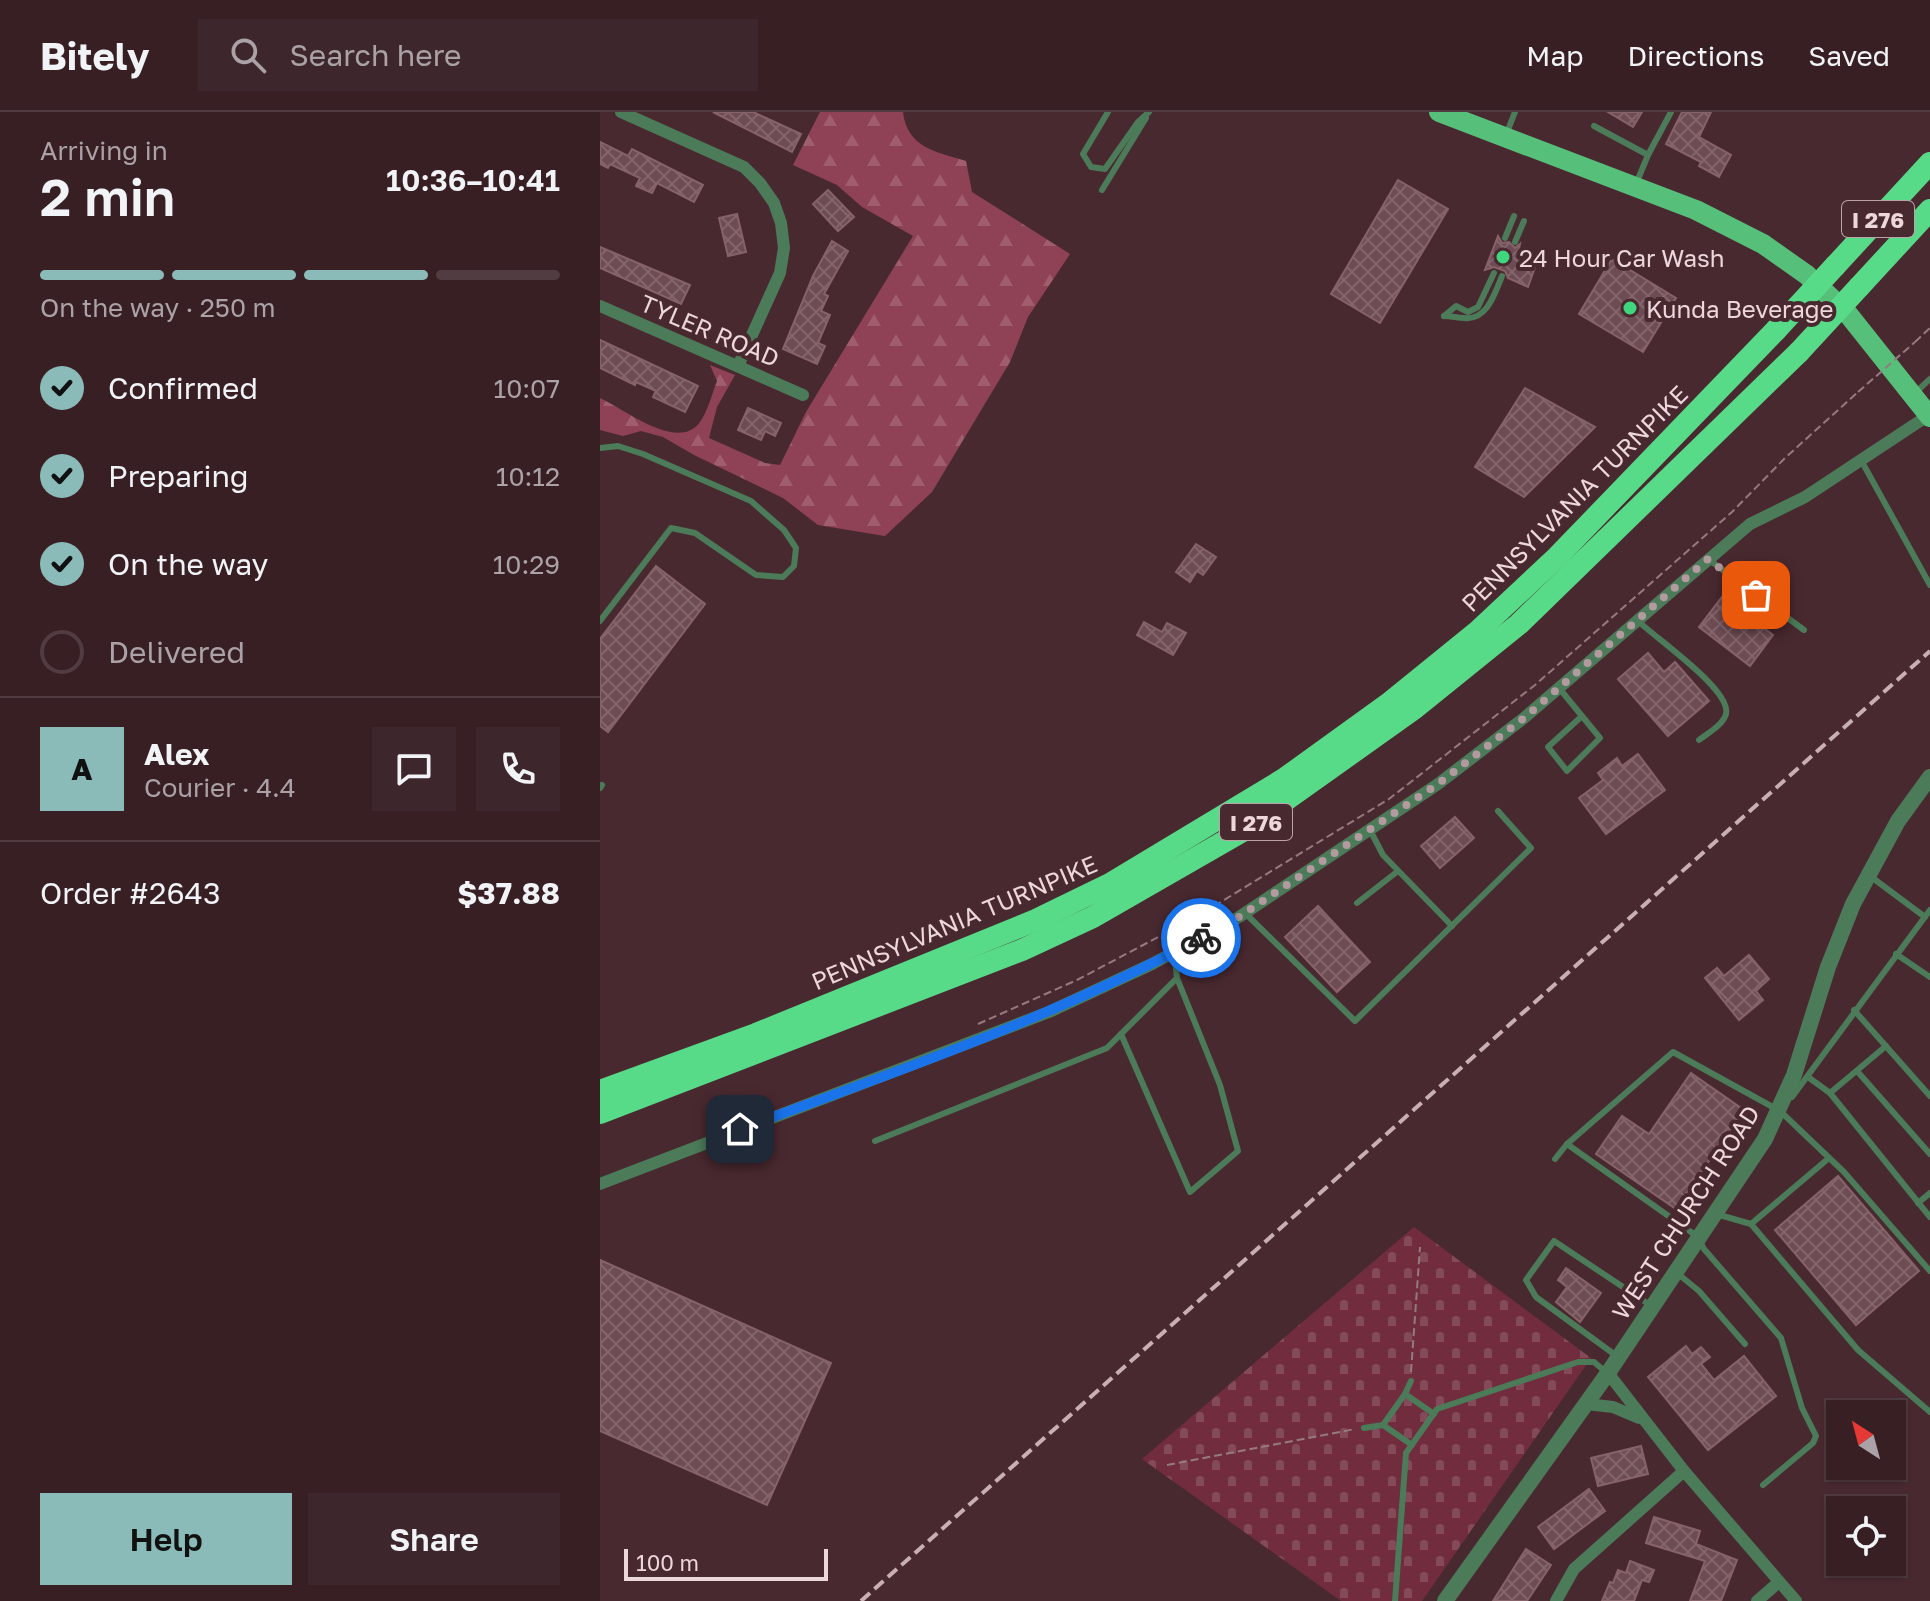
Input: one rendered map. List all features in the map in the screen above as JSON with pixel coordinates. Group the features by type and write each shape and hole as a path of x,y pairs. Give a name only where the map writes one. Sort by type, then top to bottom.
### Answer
{"highway":[{"name":"PENNSYLVANIA TURNPIKE","path":"600,1091 756,1034 1036,920 1110,884 1284,779 1388,704 1478,631 1557,557 1776,330 1926,168"},
{"name":"PENNSYLVANIA TURNPIKE","path":"600,1113 1022,950 1105,911 1241,832 1415,708 1519,624 1799,352 1930,210"}],"main road":[{"path":"1439,112 1718,220 1785,259 1848,314 1929,416"}],"street":[{"path":"621,112 744,167 774,203 781,223 784,248 780,273 738,366"},
{"name":"TYLER ROAD","path":"600,306 803,395"},
{"path":"600,1184 1049,1012 1174,952 1245,913 1438,784 1524,718 1750,524 1805,497 1929,416"},
{"name":"WEST CHURCH ROAD","path":"1445,1601 1608,1373 1674,1271 1747,1169 1780,1111 1803,1051 1839,936 1868,874 1898,821 1930,777"},
{"path":"1608,1373 1684,1471 1796,1601"},
{"path":"1586,1404 1628,1412 1646,1422"},
{"path":"1556,1601 1574,1569 1684,1471"},
{"path":"1757,1601 1779,1582"}],"lane":[{"path":"1108,112 1083,154 1091,167 1105,169 1138,122 1150,112"},
{"path":"1102,190 1150,112"},
{"path":"1505,138 1515,112"},
{"path":"1635,187 1671,112"},
{"path":"1594,126 1648,155"},
{"path":"1505,238 1514,216"},
{"path":"1515,242 1524,221"},
{"path":"1494,273 1478,307 1468,312 1456,306 1444,316 1467,319 1481,315 1493,300 1502,276"},
{"path":"1914,395 1930,379"},
{"path":"600,448 618,446 643,454 751,501 784,530 796,548 794,566 783,577 768,577 756,575 695,533 671,528 600,621"},
{"path":"1861,460 1930,585"},
{"path":"1708,559 1804,630"},
{"path":"1637,620 1653,637 1706,678 1726,704 1723,721 1699,740"},
{"path":"1559,688 1582,716 1600,738 1567,771 1548,747 1582,716"},
{"path":"1245,913 1355,1021 1531,848 1498,811"},
{"path":"1370,830 1383,855 1452,926"},
{"path":"1357,903 1398,871"},
{"path":"1780,1111 1927,913 1868,874"},
{"path":"1121,1034 1190,1192 1238,1151 1220,1085 1177,978 1174,952"},
{"path":"1896,954 1930,977"},
{"path":"875,1141 1107,1048 1177,978"},
{"path":"1854,1010 1930,1096"},
{"path":"1830,1093 1886,1046"},
{"path":"1555,1159 1567,1144 1673,1052 1780,1111 1844,1172 1930,1271"},
{"path":"1857,1071 1930,1154"},
{"path":"1808,1077 1830,1093 1930,1217"},
{"path":"1567,1144 1698,1237 1704,1249 1781,1338 1802,1408 1816,1436 1813,1443 1763,1485"},
{"path":"1751,1224 1829,1158"},
{"path":"1918,1203 1930,1193"},
{"path":"1716,1214 1751,1224 1858,1350 1930,1412"},
{"path":"1618,1357 1536,1297 1526,1280 1554,1241 1652,1306"},
{"path":"1674,1271 1699,1291 1745,1344"},
{"path":"1395,1601 1406,1453 1437,1409 1578,1362 1594,1362 1608,1373"},
{"path":"1383,1425 1411,1381"},
{"path":"1405,1394 1434,1414"},
{"path":"1364,1428 1383,1425 1412,1445"}],"path":[{"path":"1858,392 1930,328"},
{"path":"1411,1381 1420,1247"},
{"path":"1167,1465 1364,1428"}],"green space":[{"path":"820,112 903,112 910,134 917,141 934,151 966,161 972,192 1070,254 1028,317 1010,362 932,492 885,536 818,525 783,498 663,437 641,431 623,436 600,430 600,398 665,431 678,433 690,430 703,418 717,381 710,365 735,375 717,407 709,438 765,463 780,465 806,412 913,236 862,207 837,185 793,165"},
{"path":"1414,1227 1591,1358 1422,1601 1341,1601 1142,1459"}],"building":[{"path":"713,112 753,112 801,134 792,152"},
{"path":"1608,112 1642,112 1633,127"},
{"path":"1682,112 1711,112 1699,137 1731,155 1719,177 1699,166 1701,162 1666,144"},
{"path":"600,142 628,156 632,149 703,185 694,202 657,183 652,193 636,186 640,178 610,164 608,168 600,164"},
{"path":"1398,180 1448,209 1380,323 1331,294"},
{"path":"828,190 854,217 838,231 813,204"},
{"path":"737,214 746,252 728,256 719,218"},
{"path":"1498,236 1502,243 1509,242 1515,248 1520,244 1519,248 1539,256 1528,287 1508,278 1505,271 1494,267 1485,270"},
{"path":"832,241 848,251 824,294 828,296 821,311 830,315 818,343 825,346 817,364 783,349 813,276"},
{"path":"600,247 690,285 681,304 600,268"},
{"path":"1612,259 1676,298 1643,352 1579,314"},
{"path":"600,340 698,386 685,412 653,397 656,391 636,382 635,385 600,368"},
{"path":"1525,388 1595,427 1524,497 1475,467"},
{"path":"748,408 781,423 775,436 765,431 761,440 738,430"},
{"path":"1196,544 1216,557 1203,575 1197,571 1190,582 1176,572"},
{"path":"656,566 705,604 608,732 600,726 600,639"},
{"path":"1722,597 1773,635 1750,666 1699,627"},
{"path":"1144,622 1162,632 1167,623 1186,633 1173,655 1137,635"},
{"path":"1648,653 1664,672 1675,662 1709,701 1668,736 1618,679"},
{"path":"1638,754 1665,790 1606,834 1579,798 1603,780 1598,773 1617,758 1622,766"},
{"path":"1455,817 1474,838 1440,868 1421,846"},
{"path":"1318,906 1370,962 1337,992 1285,937"},
{"path":"1749,955 1769,979 1756,991 1763,1000 1739,1020 1705,978 1717,968 1724,976"},
{"path":"1691,1073 1744,1110 1676,1209 1596,1154 1622,1116 1649,1134"},
{"path":"1838,1176 1919,1271 1856,1325 1775,1230"},
{"path":"600,1260 831,1363 767,1505 600,1431"},
{"path":"1566,1268 1601,1293 1580,1322 1556,1302 1567,1287 1558,1280"},
{"path":"1686,1346 1692,1354 1701,1347 1710,1357 1701,1364 1714,1380 1744,1356 1776,1396 1708,1450 1648,1377"},
{"path":"1641,1446 1648,1474 1598,1486 1591,1458"},
{"path":"1589,1489 1605,1511 1554,1549 1538,1527"},
{"path":"1654,1517 1700,1531 1696,1544 1737,1560 1721,1601 1690,1601 1705,1561 1646,1543"},
{"path":"1526,1549 1551,1565 1527,1601 1493,1601"},
{"path":"1630,1561 1654,1570 1649,1582 1642,1580 1634,1601 1602,1601 1618,1570 1626,1573"}],"railway":[{"path":"861,1601 1930,651"}],"way so far":[{"path":"1201,938 1239,917 1438,784 1524,718 1708,559 1756,595"}],"place":[{"name":"24 Hour Car Wash","path":"1503,257"},
{"name":"Kunda Beverage","path":"1630,308"}],"route":[{"path":"740,1129 1049,1012 1201,938"}]}
